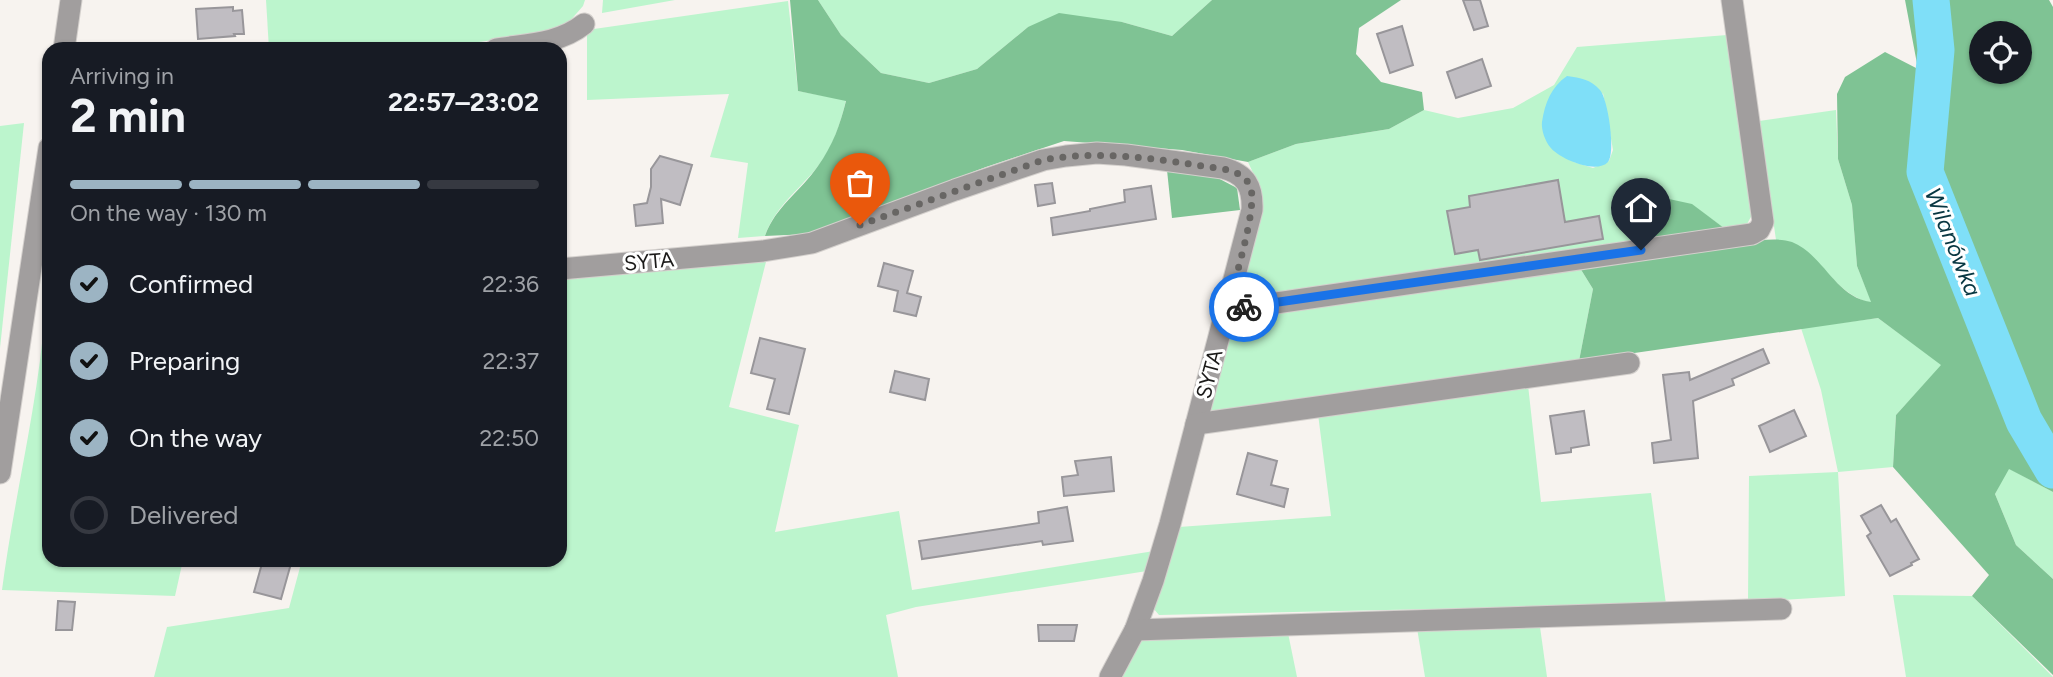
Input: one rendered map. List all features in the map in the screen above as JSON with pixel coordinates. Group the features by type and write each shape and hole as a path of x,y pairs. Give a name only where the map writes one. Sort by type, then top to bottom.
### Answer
{"street":[{"path":"65,42 71,0"},
{"path":"1227,310 1752,234 1759,230 1763,222 1732,0"},
{"path":"547,42 572,34 584,24"},
{"name":"SYTA","path":"567,268 789,248 812,243 1043,160 1097,153 1235,171 1245,178 1253,197 1251,210 1170,524 1135,630 1110,677"},
{"path":"0,473 8,373 42,186"},
{"path":"1196,424 1629,363"},
{"path":"1135,630 1780,608"}],"green space":[{"path":"266,0 585,0 562,30 479,42 269,42"},
{"path":"603,0 675,0 602,13"},
{"path":"790,0 818,0 841,35 881,73 929,83 977,69 1028,27 1059,13 1122,22 1172,36 1212,0 1401,0 1359,28 1356,54 1381,82 1422,92 1424,110 1389,129 1296,144 1248,162 1182,150 1064,141 986,167 809,234 765,236 775,216 823,158 835,135 846,101 798,91"},
{"path":"818,0 1212,0 1172,36 1122,22 1028,27 977,69 929,83 881,73 841,35"},
{"path":"1905,0 2049,0 2053,7 2053,492 2009,469 1995,494 2016,545 2053,579 2053,675 1972,596 1989,575 1893,467 1896,415 1941,365 1878,318 1579,361 1593,289 1580,268 1753,241 1784,240 1803,248 1813,256 1848,292 1871,302 1857,266 1852,205 1838,159 1837,94 1845,77 1885,52 1918,69"},
{"path":"788,1 798,91 846,100 831,146 815,170 780,209 765,236 738,238 748,163 710,157 729,94 587,100 587,30"},
{"path":"1727,35 1753,213 1747,224 1724,228 1710,218 1647,194 1650,238 1271,293 1258,289 1244,279 1260,221 1262,192 1248,162 1296,144 1389,129 1424,110 1458,118 1513,108 1554,85 1577,47","holes":["1603,93 1613,150 1609,161 1593,168 1574,162"]},
{"path":"1836,110 1838,159 1852,205 1857,266 1872,303 1846,290 1803,250 1776,240 1759,121"},
{"path":"24,123 0,348 0,126"},
{"path":"1167,170 1214,176 1237,188 1240,210 1172,218"},
{"path":"1646,194 1692,204 1724,228 1650,238"},
{"path":"768,254 729,407 799,425 775,532 899,511 912,590 1154,551 1147,571 916,607 886,615 898,677 154,677 167,627 289,608 300,567 567,567 567,276"},
{"path":"1580,268 1593,289 1579,361 1205,413 1232,321 1263,312"},
{"path":"1878,318 1942,365 1896,415 1893,467 1838,472 1821,390 1801,328"},
{"path":"42,347 42,567 181,567 175,596 2,590"},
{"path":"1528,385 1541,502 1651,493 1666,604 1159,615 1153,608 1179,527 1331,516 1318,414"},
{"path":"2008,468 2053,492 2053,579 2016,545 1995,494"},
{"path":"1838,472 1845,596 1748,602 1749,476"},
{"path":"1893,595 1972,596 2053,677 1906,677"},
{"path":"1535,624 1540,627 1547,677 1425,677 1417,628"},
{"path":"1288,633 1297,677 1117,677 1139,640"}],"water":[{"path":"1567,76 1589,81 1603,95 1610,126 1611,148 1608,162 1602,166 1586,166 1569,160 1554,151 1545,138 1542,122 1547,102 1553,90"}],"building":[{"path":"1463,0 1480,0 1488,26 1474,30"},
{"path":"233,7 233,11 242,10 244,34 198,39 196,9"},
{"path":"1402,26 1413,65 1390,73 1377,34"},
{"path":"1482,59 1491,86 1456,98 1447,72"},
{"path":"660,156 692,165 680,205 661,199 663,223 636,226 634,205 647,203 651,187 651,169"},
{"path":"1558,180 1565,222 1599,216 1603,239 1480,260 1478,250 1455,254 1447,211 1470,207 1469,196"},
{"path":"1052,183 1055,203 1038,206 1035,185"},
{"path":"1151,186 1156,219 1053,235 1051,218 1125,202 1124,190"},
{"path":"884,263 913,271 907,293 921,297 916,316 894,311 898,291 878,286"},
{"path":"760,338 805,349 789,414 767,409 775,379 751,373"},
{"path":"1763,349 1769,363 1732,379 1734,385 1693,401 1698,458 1654,463 1652,443 1671,440 1663,375 1689,372 1690,380"},
{"path":"895,371 929,379 925,400 890,392"},
{"path":"1794,410 1806,436 1770,452 1759,426"},
{"path":"1584,411 1589,445 1556,454 1550,416"},
{"path":"1248,453 1277,461 1271,485 1288,489 1284,507 1237,494"},
{"path":"1111,457 1114,491 1064,496 1062,477 1078,475 1075,461"},
{"path":"1881,505 1891,522 1896,519 1919,559 1890,576 1867,536 1871,533 1861,516"},
{"path":"1067,507 1073,541 1043,545 1042,541 922,559 919,541 1039,523 1038,512"},
{"path":"261,567 290,567 281,599 254,592"},
{"path":"58,601 75,602 72,630 56,630"},
{"path":"1038,625 1077,625 1074,641 1039,641"}],"waterway":[{"name":"Wilanówka","path":"1931,0 1936,50 1925,172 2024,421 2053,470"}],"way so far":[{"path":"860,225 1043,160 1066,156 1097,153 1126,155 1235,171 1245,178 1253,197 1227,310 1244,307"}],"route":[{"path":"1244,307 1641,250"}]}
